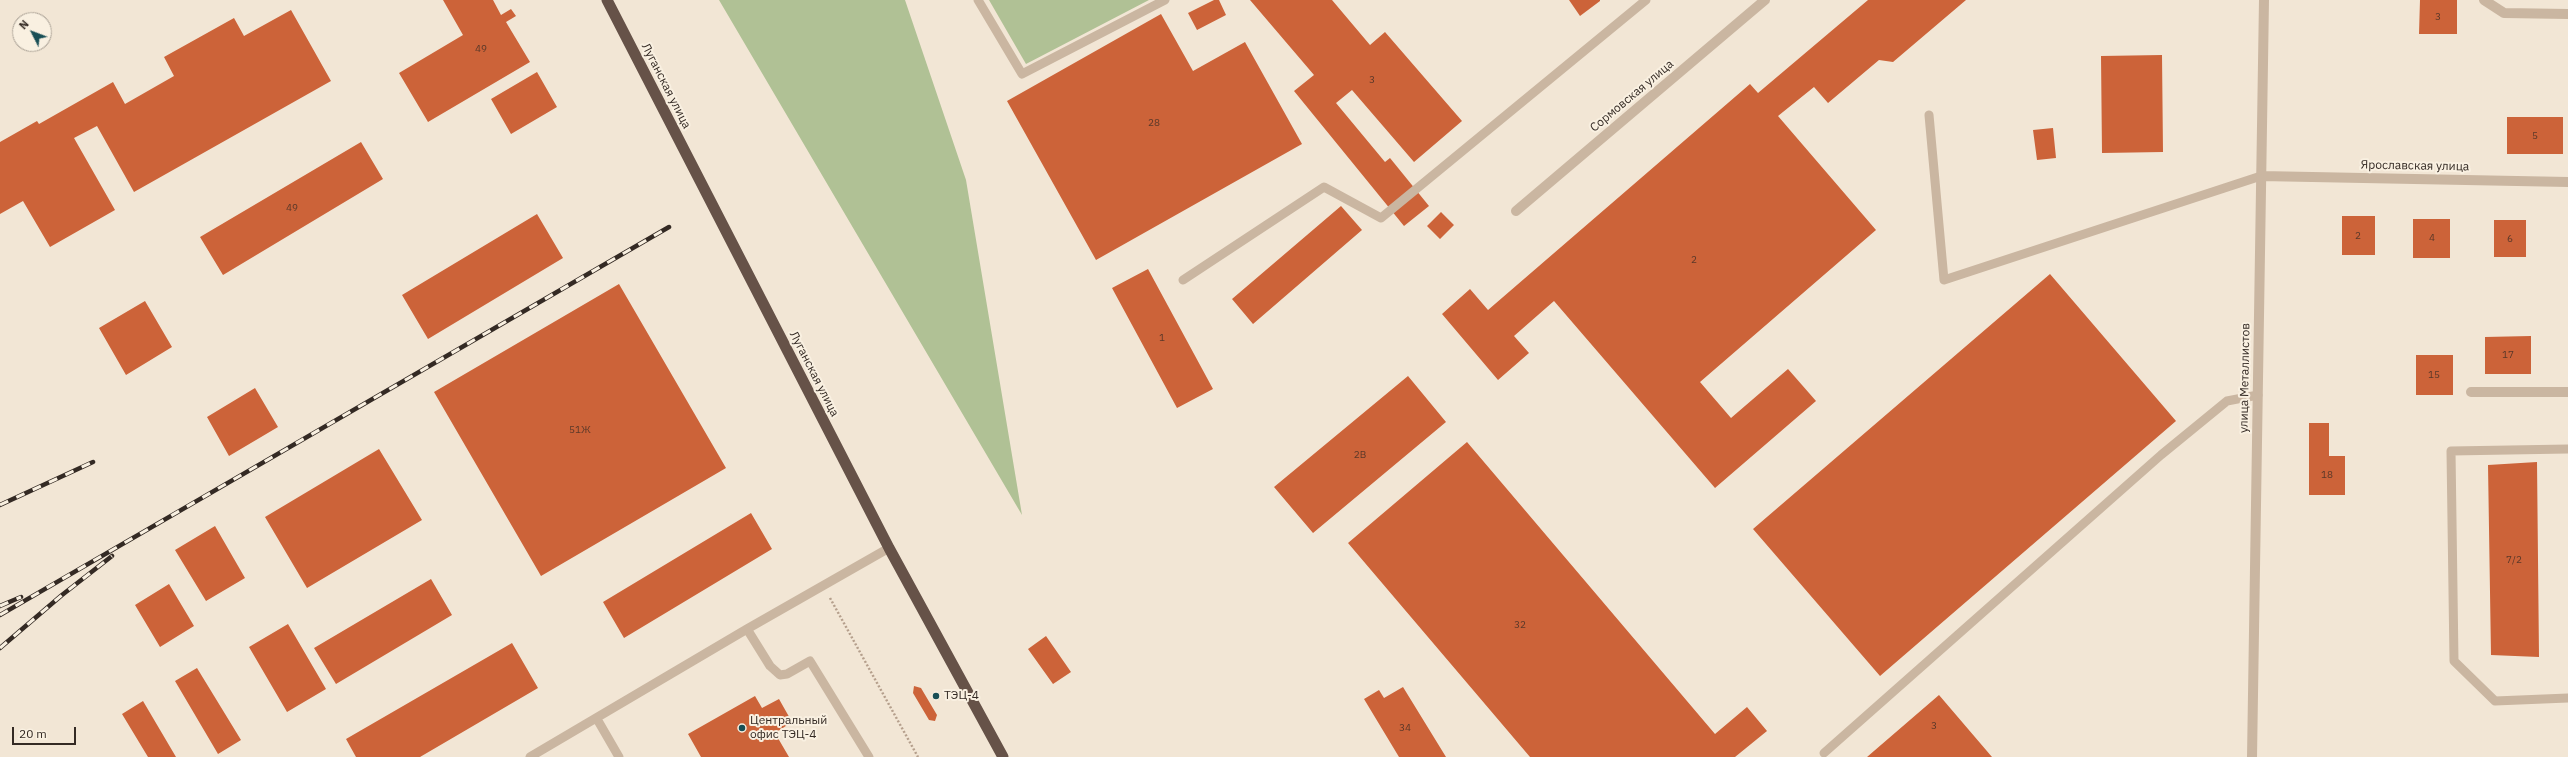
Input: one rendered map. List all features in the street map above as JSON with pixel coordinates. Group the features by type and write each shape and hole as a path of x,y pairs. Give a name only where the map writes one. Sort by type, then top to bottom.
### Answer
{"highway":[{"name":"Луганская улица","path":"607,0 889,548 1003,757"}],"street":[{"name":"Сормовская улица","path":"1516,211 1765,0"},
{"name":"улица Металлистов","path":"2252,757 2264,0"},
{"path":"2484,0 2504,13 2568,14"},
{"name":"Ярославская улица","path":"2261,176 2568,182"},
{"path":"2471,392 2568,392"}],"lane":[{"path":"978,0 1022,74 1165,0"},
{"path":"1183,280 1324,187 1380,218 1646,0"},
{"path":"1929,115 1944,280 2261,176"},
{"path":"1824,753 2227,401 2258,395"},
{"path":"2568,449 2451,451 2454,661 2495,702 2568,698"},
{"path":"530,757 597,719 747,629 889,548"},
{"path":"747,629 770,666 780,675 787,674 810,661 869,757"},
{"path":"597,719 619,757"}],"path":[{"path":"830,597 918,757"}],"green space":[{"path":"719,0 905,0 966,180 1022,515"},
{"path":"989,0 1149,0 1026,64"}],"building":[{"path":"443,0 493,0 501,15 511,9 516,16 506,22 530,62 428,122 399,73 463,35"},
{"path":"1214,0 1219,0 1226,15 1197,30 1188,13"},
{"path":"1250,0 1332,0 1370,45 1385,32 1462,121 1414,162 1352,90 1336,103 1385,162 1390,158 1429,206 1404,226 1294,91 1314,75"},
{"path":"1569,0 1600,0 1600,1 1580,16"},
{"path":"1868,0 1966,0 1893,62 1879,60 1828,103 1814,87 1778,116 1876,230 1700,382 1731,418 1788,369 1816,401 1715,488 1554,301 1514,336 1529,353 1498,380 1442,314 1470,289 1488,310 1750,84 1758,93"},
{"path":"2420,0 2457,0 2457,34 2419,34"},
{"path":"291,10 331,81 134,192 97,126 74,138 115,210 50,247 23,201 0,214 0,142 37,121 39,124 113,82 125,104 174,76 164,57 234,18 244,36"},
{"path":"1161,14 1193,71 1245,42 1302,144 1096,260 1007,101"},
{"path":"2162,55 2163,152 2102,153 2101,56"},
{"path":"537,72 557,107 511,134 491,99"},
{"path":"2507,117 2563,117 2563,154 2507,154"},
{"path":"2053,128 2056,158 2037,160 2033,130"},
{"path":"361,142 383,179 223,275 200,237"},
{"path":"1341,206 1362,230 1253,324 1232,299"},
{"path":"1441,212 1454,225 1440,239 1427,226"},
{"path":"537,214 563,258 428,339 402,295"},
{"path":"2342,216 2375,216 2375,255 2342,255"},
{"path":"2413,219 2450,219 2450,258 2413,258"},
{"path":"2494,220 2526,220 2526,257 2494,257"},
{"path":"1148,269 1213,389 1177,408 1112,288"},
{"path":"2050,274 2176,421 1880,676 1753,529"},
{"path":"619,284 726,468 541,576 434,392"},
{"path":"145,301 172,347 126,375 99,328"},
{"path":"2531,336 2531,374 2485,374 2485,337"},
{"path":"2416,355 2453,355 2453,395 2416,395"},
{"path":"1408,376 1446,422 1313,533 1274,487"},
{"path":"255,388 278,427 229,456 207,417"},
{"path":"2309,423 2329,423 2329,456 2345,456 2345,495 2309,495"},
{"path":"1467,442 1715,734 1747,707 1767,731 1735,757 1530,757 1348,543"},
{"path":"379,449 422,520 307,588 265,517"},
{"path":"2537,462 2539,657 2491,655 2488,465"},
{"path":"751,513 772,549 624,638 603,602"},
{"path":"215,526 245,578 206,601 175,550"},
{"path":"431,579 452,615 336,684 314,648"},
{"path":"169,584 194,626 160,647 135,605"},
{"path":"288,624 326,689 287,712 249,647"},
{"path":"1046,636 1071,672 1053,684 1028,649"},
{"path":"512,643 538,688 420,757 356,757 346,739"},
{"path":"197,668 241,740 218,754 175,681"},
{"path":"914,686 921,688 937,715 935,721 929,720 913,693"},
{"path":"1403,687 1446,757 1399,757 1364,699 1379,690 1384,698"},
{"path":"1939,695 1992,757 1867,757"},
{"name":"Центральный офис ТЭЦ-4","path":"755,696 762,708 779,699 792,722 775,733 789,757 701,757 688,734"},
{"path":"143,701 176,757 148,757 122,714"}],"railway":[{"path":"0,615 669,227"},
{"path":"0,505 93,462"},
{"path":"0,648 62,595 112,556"},
{"path":"0,606 21,597"}],"place":[{"name":"ТЭЦ-4","path":"936,696"},
{"name":"Центральный офис ТЭЦ-4","path":"742,728"}]}
